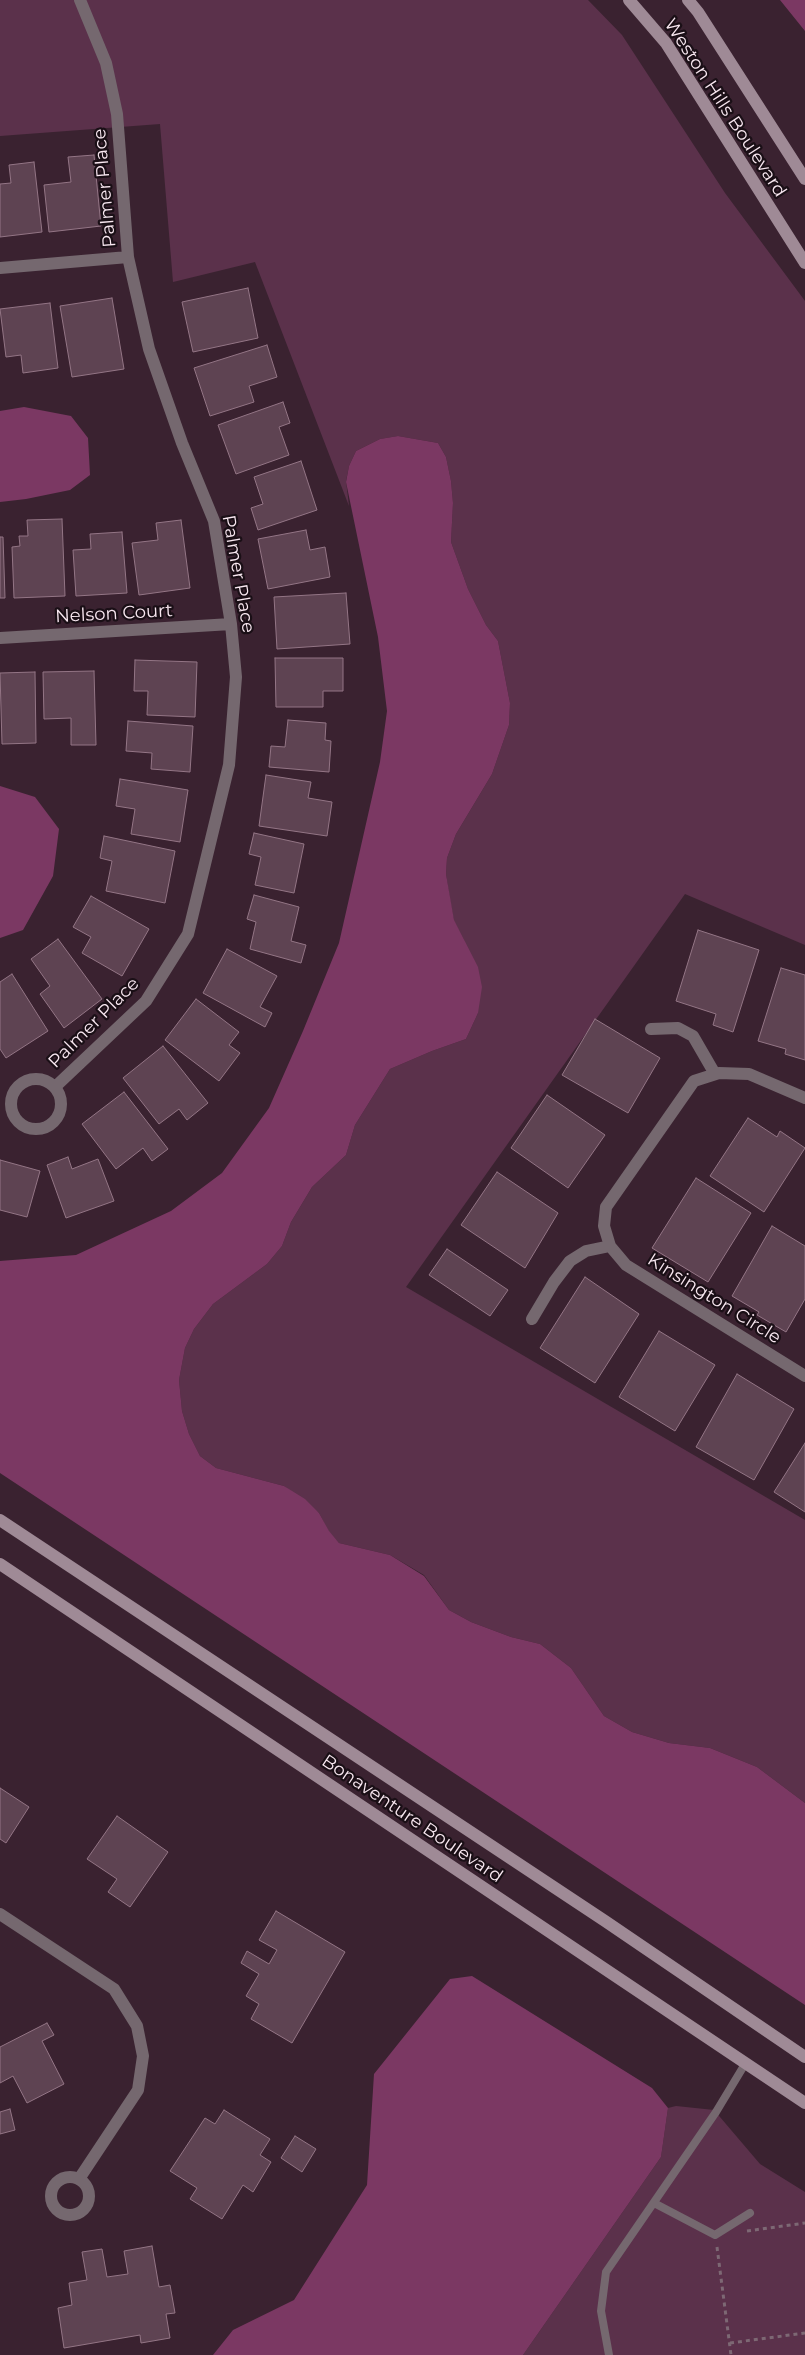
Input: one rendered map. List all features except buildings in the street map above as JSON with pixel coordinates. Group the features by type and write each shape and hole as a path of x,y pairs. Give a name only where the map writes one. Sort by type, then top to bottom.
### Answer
{"main road":[{"name":"Weston Hills Boulevard","path":"629,0 666,43 805,263"},
{"name":"Weston Hills Boulevard","path":"688,0 698,12 805,179"},
{"name":"Bonaventure Boulevard","path":"0,1520 605,1921 805,2057"},
{"name":"Bonaventure Boulevard","path":"0,1564 805,2103"}],"street":[{"name":"Palmer Place","path":"55,1087 146,1001 188,934 229,765 236,677 231,624 214,521 182,443 150,349 128,257 117,114 106,63 80,0"},
{"path":"0,268 128,257"},
{"name":"Nelson Court","path":"0,638 231,624"},
{"path":"652,1029 678,1028 693,1036 714,1074"},
{"name":"Kinsington Circle","path":"805,1098 749,1074 714,1074 694,1081 606,1207 604,1226 610,1246 626,1265 805,1376"},
{"name":"Palmer Place","path":"38,1078 47,1081 55,1087 60,1096 62,1106 59,1115 53,1123 44,1128 34,1129 25,1127 17,1121 12,1112 10,1102 13,1092 19,1084 28,1079 38,1078"},
{"path":"532,1319 554,1282 570,1261 586,1251 610,1246"},
{"path":"0,1914 114,1989 137,2026 143,2056 138,2090 79,2179"}],"lane":[{"path":"609,2355 601,2311 606,2272 746,2064"},
{"path":"654,2203 715,2235 750,2213"}],"path":[{"path":"742,2231 805,2223"},
{"path":"715,2235 730,2355"},
{"path":"730,2343 805,2333"}],"shaded area":[{"path":"0,0 588,0 622,35 725,193 805,301 805,945 685,894 406,1287 805,1520 805,1803 757,1767 710,1748 669,1743 632,1732 604,1716 571,1668 540,1644 511,1637 471,1622 449,1610 424,1575 390,1555 339,1543 329,1532 319,1513 284,1486 216,1468 200,1456 189,1434 182,1411 179,1380 185,1348 194,1329 213,1304 267,1264 282,1246 291,1222 312,1187 346,1155 355,1125 390,1069 466,1039 478,1013 464,940 454,921 446,874 447,858 456,834 492,774 509,725 510,703 498,641 486,625 468,589 451,542 453,503 451,481 446,457 438,443 398,436 380,439 356,451 349,466 346,481 349,506 255,262 173,282 160,124 0,136"},
{"path":"780,0 805,0 805,31"},
{"path":"24,407 71,416 88,438 90,475 70,490 0,502 0,411"},
{"path":"398,436 438,443 446,457 453,503 451,542 468,589 486,625 498,641 510,703 509,725 492,774 456,834 447,858 446,874 454,920 478,967 482,987 478,1013 466,1039 390,1069 355,1125 346,1155 312,1187 291,1222 282,1246 267,1264 213,1304 194,1329 185,1348 179,1380 182,1411 189,1434 200,1456 216,1468 284,1486 305,1499 319,1513 329,1531 339,1543 390,1555 424,1576 449,1610 471,1622 511,1637 540,1644 571,1668 604,1716 632,1732 669,1743 710,1748 757,1767 805,1803 805,2005 0,1473 0,1261 76,1255 171,1211 222,1173 269,1108 339,943 380,762 387,711 378,637 346,482 349,466 356,451 380,439"},
{"path":"0,786 35,797 59,829 53,876 23,930 0,938"},
{"path":"472,1976 652,2088 668,2108 661,2157 523,2355 213,2355 233,2330 294,2300 367,2185 374,2074 450,1979"},
{"path":"676,2106 714,2110 760,2164 805,2192 805,2355 523,2355 661,2157 668,2108"}]}
